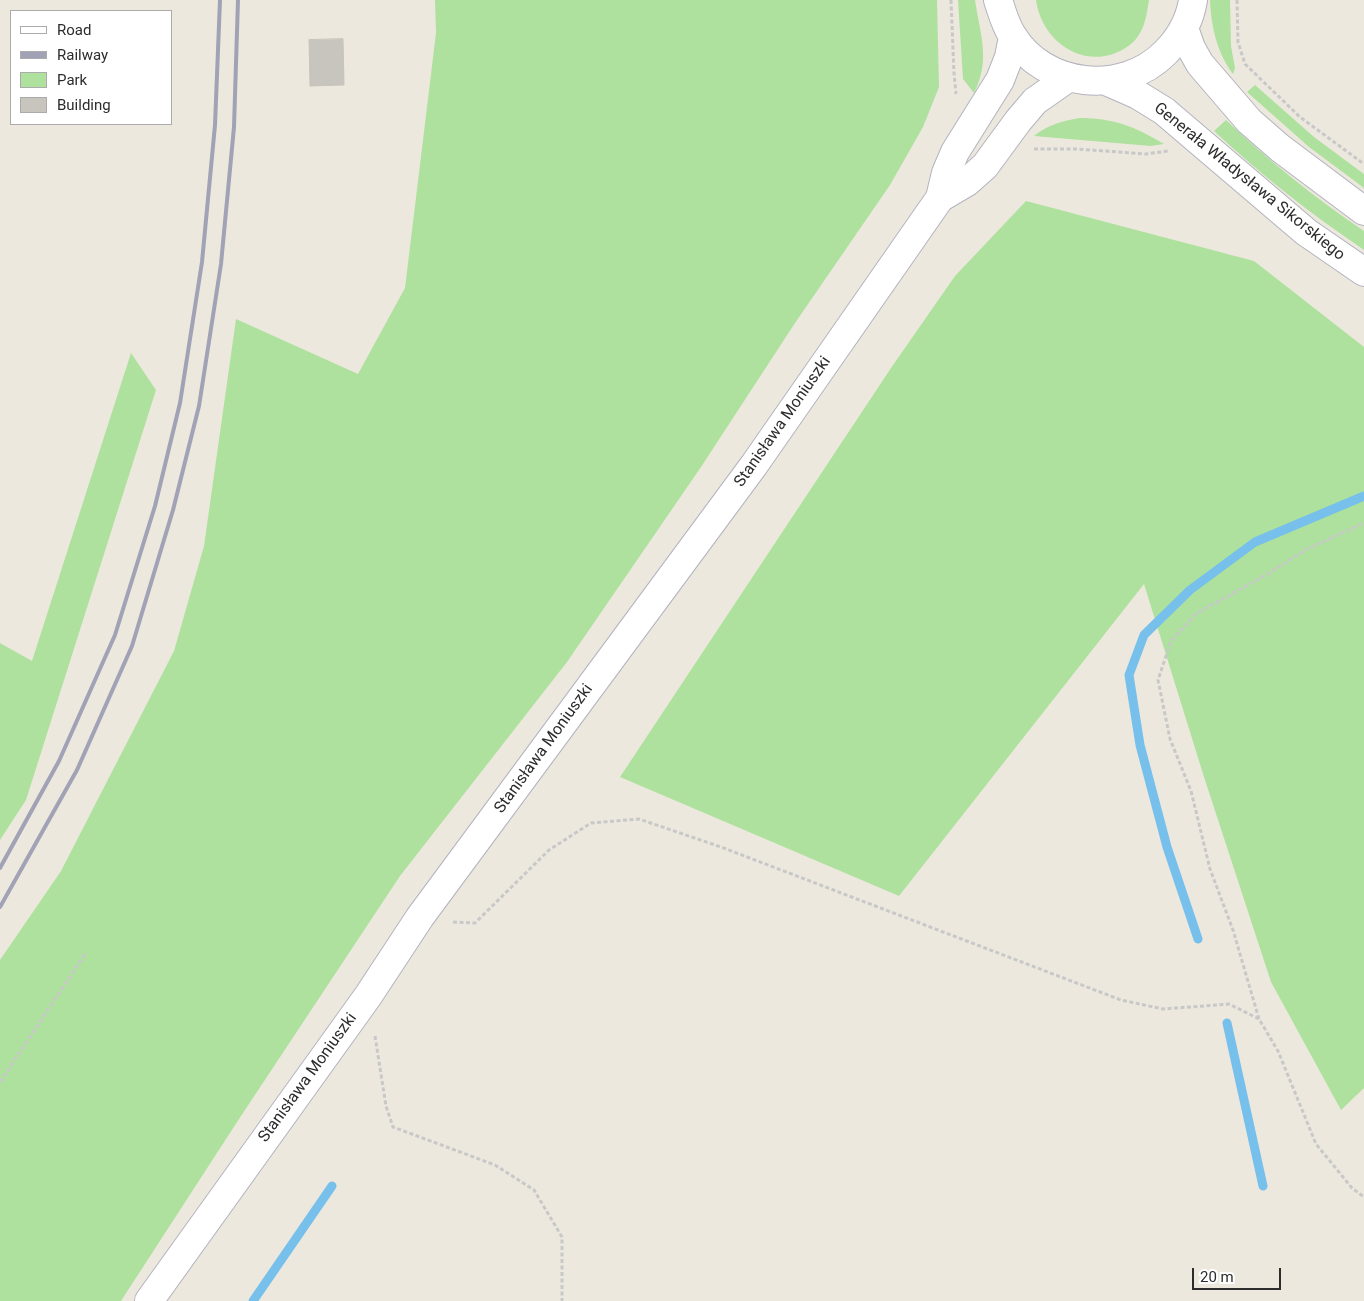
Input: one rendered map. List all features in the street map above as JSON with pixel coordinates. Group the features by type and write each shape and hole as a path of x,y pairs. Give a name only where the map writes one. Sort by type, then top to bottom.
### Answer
{"street":[{"path":"998,0 1004,19 1013,37 1028,55 1040,64 1068,78 1087,81 1106,81 1126,77 1143,70 1159,58 1173,44 1184,28 1193,0"},
{"path":"1184,28 1191,48 1200,64 1249,121 1295,160 1364,211"},
{"name":"Stanisława Moniuszki","path":"149,1301 368,996 420,917 751,468 940,198 946,173 955,152 1000,80 1010,57 1013,37"},
{"name":"Stanisława Moniuszki","path":"940,198 967,182 985,166 1008,133 1035,102 1068,78"},
{"name":"Generała Władysława Sikorskiego","path":"1106,81 1138,95 1164,111 1306,232 1364,272"}],"path":[{"path":"951,0 955,91 960,100 979,114"},
{"path":"1237,0 1238,42 1244,64 1300,117 1364,164"},
{"path":"1008,133 1034,149 1077,149 1146,154 1169,151 1176,148 1190,133"},
{"path":"1364,522 1307,549 1266,575 1196,613 1171,641 1158,680 1170,739 1191,792 1210,869 1233,930 1259,1019 1278,1051 1316,1144 1352,1188 1364,1197"},
{"path":"420,917 438,921 475,923 549,850 584,827 591,823 639,820 721,847 1121,1000 1162,1009 1229,1004 1259,1019"},
{"path":"0,1082 86,954"},
{"path":"368,996 386,1106 394,1127 495,1165 534,1190 562,1237 562,1301"}],"green space":[{"path":"435,0 937,0 939,87 923,127 890,185 795,323 701,467 567,662 400,876 121,1301 0,1301 0,960 61,871 174,651 204,546 236,319 358,374 405,288 436,33"},
{"path":"958,0 975,0 983,47 983,58 979,81 974,93 963,79"},
{"path":"1036,0 1149,0 1144,25 1135,40 1129,46 1113,54 1100,57 1086,56 1063,46 1045,26 1039,14"},
{"path":"1210,0 1230,0 1231,46 1235,68 1233,74 1227,66 1216,39"},
{"path":"1255,85 1314,137 1364,174 1364,188 1309,147 1247,92"},
{"path":"1079,118 1113,121 1123,124 1143,132 1164,144 1151,146 1034,136 1055,124"},
{"path":"1226,120 1293,178 1328,206 1364,231 1364,250 1287,193 1214,131"},
{"path":"1026,201 1254,261 1364,347 1364,1088 1341,1110 1271,982 1204,777 1144,584 899,896 620,777 891,368 955,276"},
{"path":"131,353 156,390 26,800 0,840 0,643 32,661"}],"building":[{"path":"343,39 344,85 310,86 309,40"}],"waterway":[{"path":"1198,939 1167,847 1140,745 1129,675 1144,635 1190,590 1255,542 1364,496"},
{"path":"1227,1023 1263,1186"},
{"path":"253,1301 332,1186"}],"railway":[{"path":"0,868 59,761 115,635 155,506 180,403 202,262 215,125 220,0"},
{"path":"0,907 77,770 132,646 173,510 199,406 221,264 234,127 238,0"}]}
